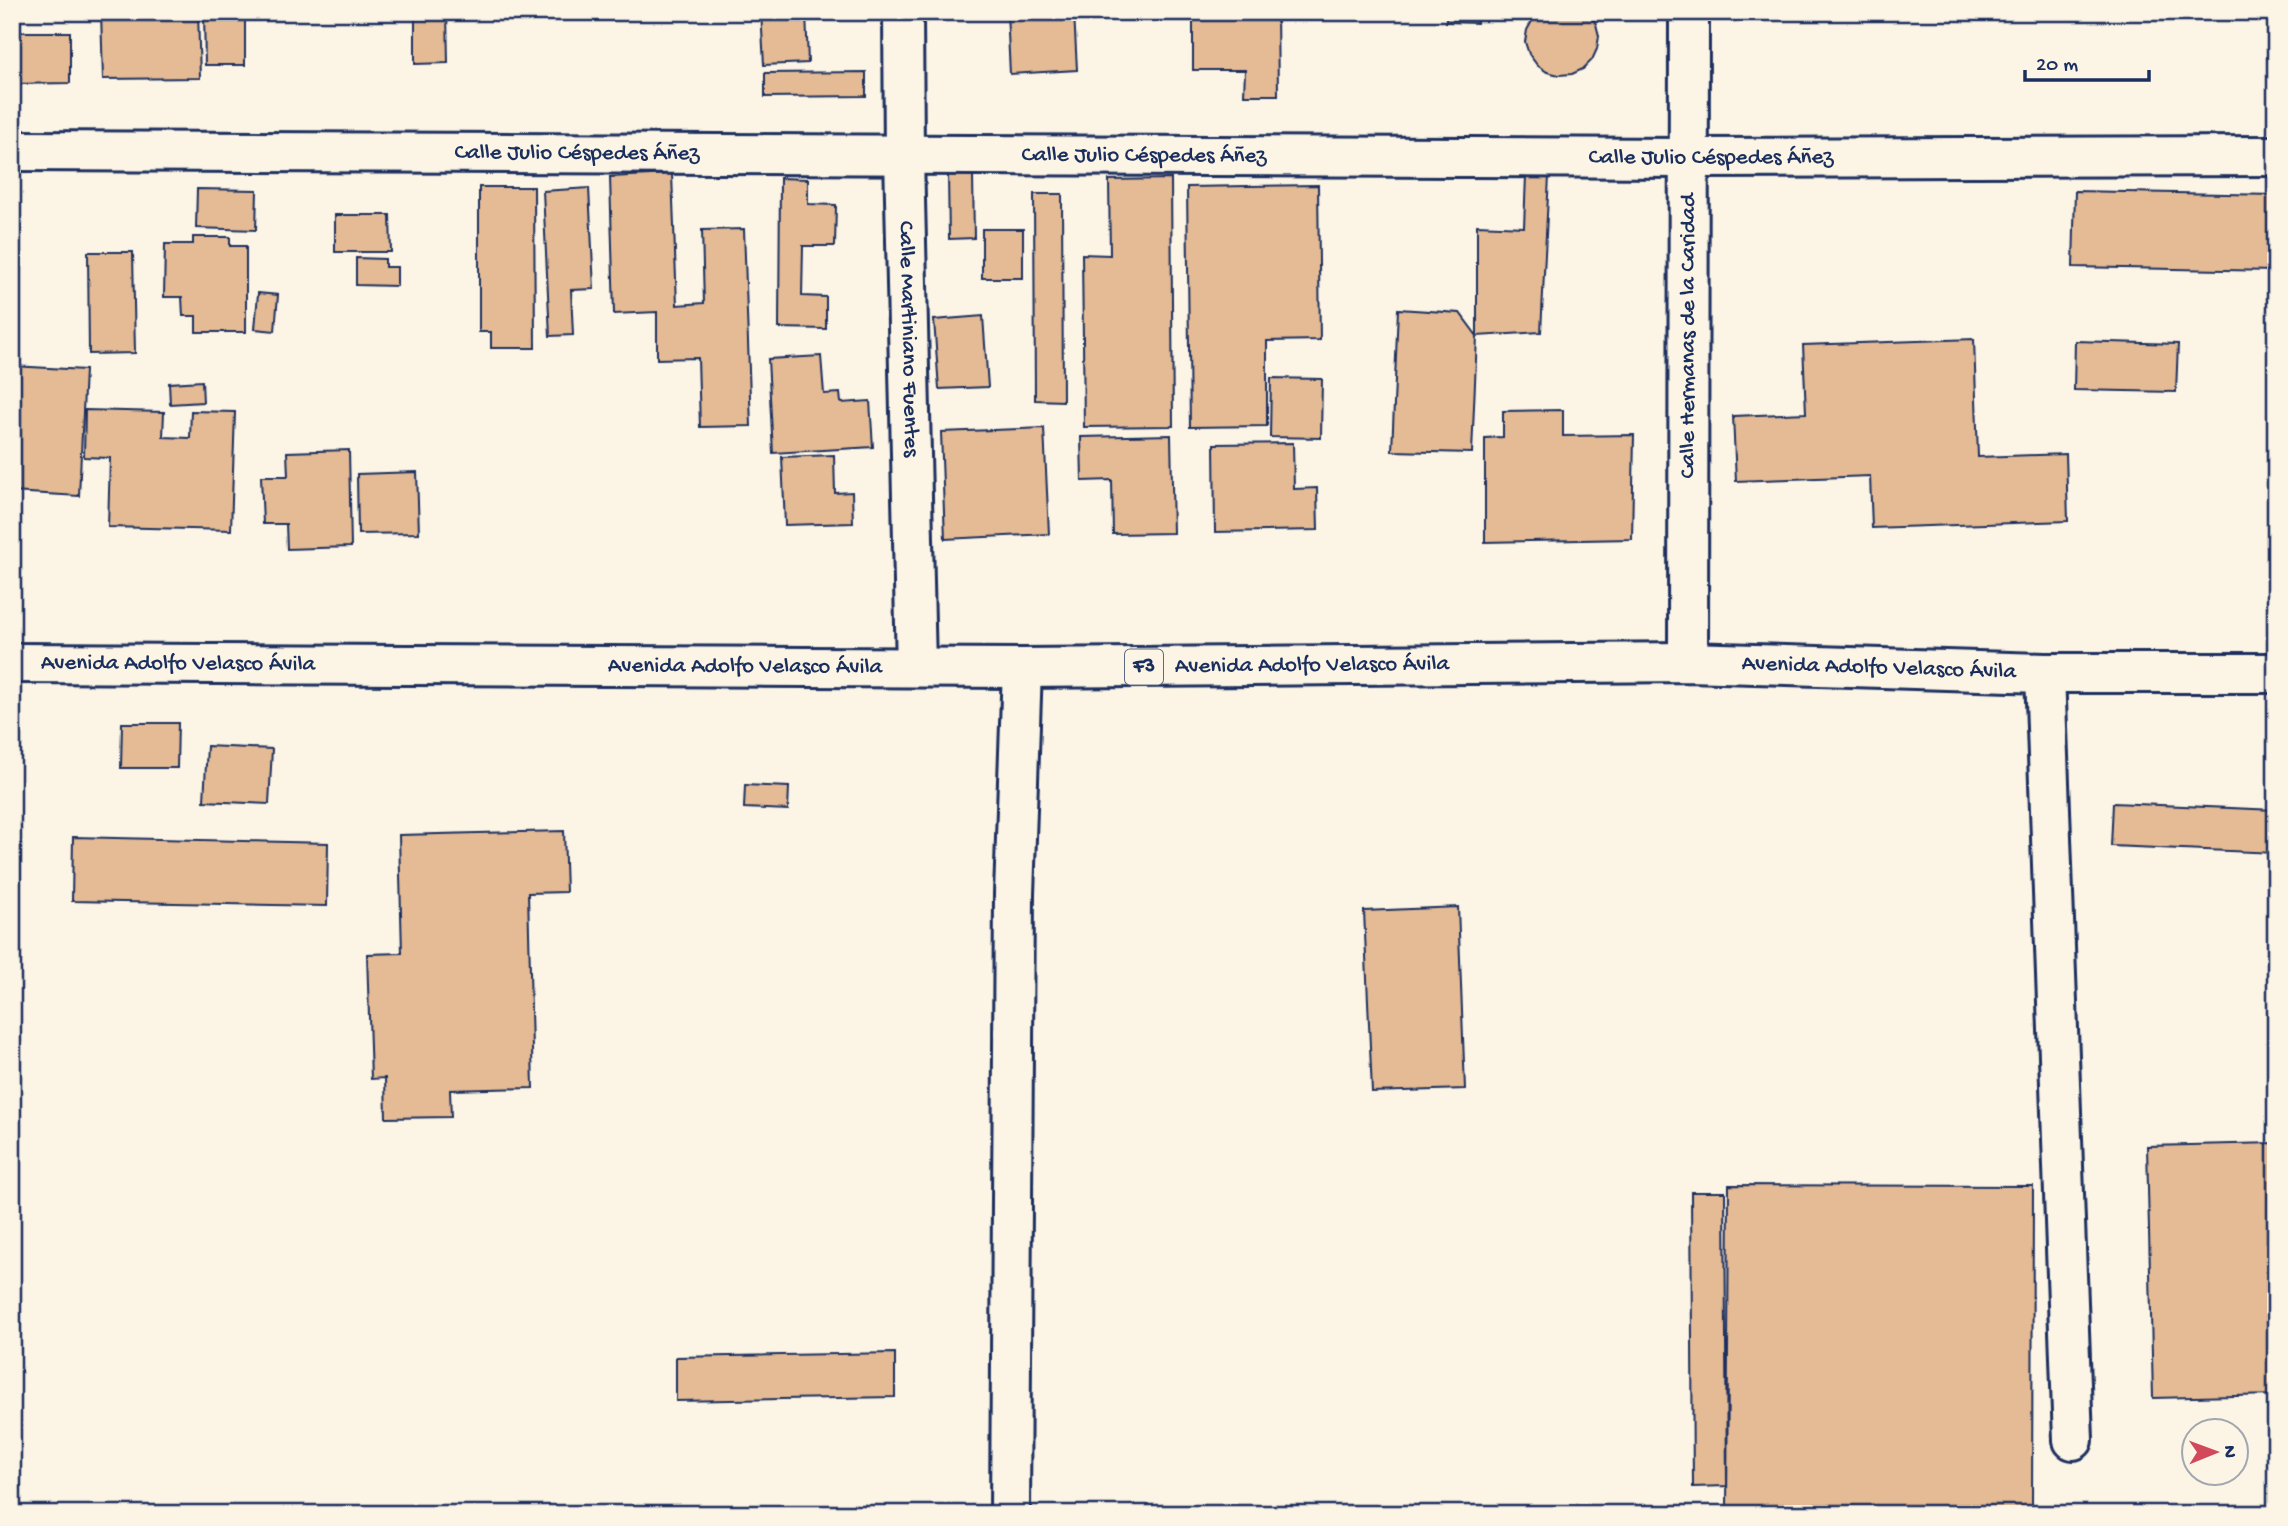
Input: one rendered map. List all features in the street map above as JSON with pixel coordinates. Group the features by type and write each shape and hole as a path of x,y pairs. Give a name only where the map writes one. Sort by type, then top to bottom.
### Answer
{"main road":[{"name":"Calle Martiniano Fuentes","path":"903,12 916,667"},
{"name":"Calle Hermanas de la Caridad","path":"1688,662 1689,12"},
{"name":"Calle Julio Céspedes Áñez","path":"12,151 1689,159 2276,156"},
{"name":"Avenida Adolfo Velasco Ávila","path":"12,663 1022,668 1688,662 2045,673 2276,673"},
{"path":"1010,1514 1014,894 1022,668"},
{"path":"2045,673 2073,1440"}],"building":[{"path":"12,12 16,12 17,32 70,32 70,83 12,84"},
{"path":"101,12 198,12 200,78 103,79"},
{"path":"204,12 245,12 245,65 205,65"},
{"path":"415,12 447,12 448,63 415,64"},
{"path":"761,12 806,12 808,63 764,65"},
{"path":"1007,12 1074,12 1077,70 1010,74"},
{"path":"1193,12 1277,12 1278,95 1244,95 1245,70 1193,70"},
{"path":"1446,12 1478,12 1477,23 1446,22"},
{"path":"1537,12 1589,13 1599,36 1592,60 1583,69 1572,74 1559,75 1547,72 1537,65 1525,42 1527,30"},
{"path":"866,72 866,96 765,97 765,73"},
{"path":"672,174 677,305 704,303 702,230 744,229 751,426 700,427 698,358 657,359 657,312 614,314 610,177"},
{"path":"948,175 973,175 974,238 949,239"},
{"path":"1526,175 1549,176 1541,332 1477,336 1477,225 1524,227"},
{"path":"780,178 808,179 808,204 836,205 835,246 803,246 802,296 826,297 826,329 779,328"},
{"path":"1171,179 1173,426 1084,427 1082,254 1110,255 1109,180"},
{"path":"1318,185 1320,340 1267,341 1267,426 1190,427 1187,187"},
{"path":"479,187 534,187 535,348 491,348 491,332 479,332"},
{"path":"589,188 594,289 571,290 573,335 550,336 543,191"},
{"path":"197,189 257,190 256,230 196,228"},
{"path":"2075,191 2275,195 2274,271 2073,267"},
{"path":"1034,194 1062,194 1063,401 1035,400"},
{"path":"335,215 390,215 391,252 335,252"},
{"path":"982,229 1023,229 1023,278 982,278"},
{"path":"193,237 230,237 230,246 246,246 246,332 196,332 196,316 183,316 182,297 164,297 165,244 193,244"},
{"path":"88,252 133,252 135,353 89,354"},
{"path":"356,258 385,259 385,267 397,267 397,286 356,285"},
{"path":"258,293 278,295 275,331 255,329"},
{"path":"1398,309 1460,313 1477,336 1472,453 1392,451"},
{"path":"983,316 988,387 939,389 934,320"},
{"path":"1974,339 1978,457 2066,454 2068,521 1872,528 1870,476 1736,481 1733,416 1806,413 1803,345"},
{"path":"2075,341 2178,344 2176,392 2074,390"},
{"path":"821,356 824,394 840,393 841,403 870,401 873,447 773,453 768,359"},
{"path":"12,366 85,370 79,496 12,492"},
{"path":"1271,378 1322,379 1321,438 1270,437"},
{"path":"202,381 203,402 170,404 169,383"},
{"path":"85,410 164,412 163,437 190,438 191,411 235,412 231,530 108,527 110,458 84,457"},
{"path":"1563,410 1563,436 1634,435 1632,539 1485,542 1485,438 1503,437 1503,411"},
{"path":"1044,428 1049,534 945,539 941,432"},
{"path":"1171,435 1173,533 1113,534 1112,480 1082,481 1081,437"},
{"path":"1293,443 1294,489 1317,488 1318,530 1215,532 1214,444"},
{"path":"349,450 351,547 287,549 286,524 263,524 261,476 288,476 287,452"},
{"path":"834,455 835,493 852,492 853,523 785,525 782,457"},
{"path":"417,472 419,533 358,534 357,474"},
{"path":"122,723 178,723 177,768 121,768"},
{"path":"207,746 272,749 269,804 204,801"},
{"path":"745,785 789,787 788,810 744,808"},
{"path":"2113,803 2276,810 2276,853 2111,846"},
{"path":"564,831 566,892 528,893 533,1088 450,1090 451,1117 386,1118 385,1078 371,1079 367,954 402,953 399,835"},
{"path":"73,837 328,843 327,906 72,901"},
{"path":"1458,907 1465,1089 1372,1092 1364,911"},
{"path":"2276,1143 2276,1395 2153,1398 2147,1146"},
{"path":"1729,1185 2033,1186 2032,1514 1727,1514"},
{"path":"1691,1192 1725,1192 1727,1486 1693,1487"},
{"path":"895,1353 895,1397 676,1401 676,1357"}]}
